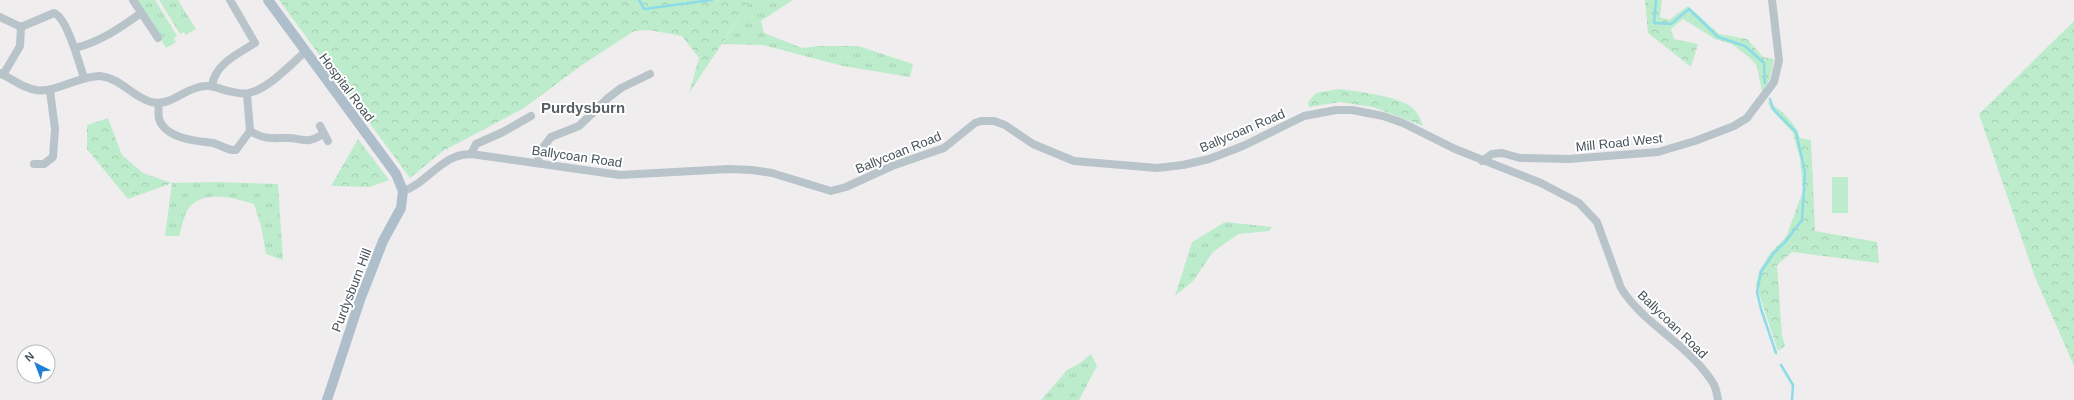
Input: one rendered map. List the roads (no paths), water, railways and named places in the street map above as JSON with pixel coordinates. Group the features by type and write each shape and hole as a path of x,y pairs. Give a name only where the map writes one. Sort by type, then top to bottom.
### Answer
{"main road":[{"name":"Hospital Road","path":"268,0 396,174 404,191"},
{"name":"Purdysburn Hill","path":"327,400 360,300 383,241 401,208 404,191"}],"street":[{"path":"133,0 158,38"},
{"path":"212,85 218,68 255,43 230,0"},
{"name":"Mill Road West","path":"1482,161 1492,154 1502,153 1520,158 1569,160 1658,152 1696,141 1734,126 1747,118 1774,82 1779,60 1772,0"},
{"path":"0,17 21,27 54,13 58,14 75,48 84,78"},
{"path":"75,48 92,44 106,37 142,13"},
{"path":"21,27 20,46 2,74 29,89 50,91 84,78 99,76 116,80 148,101 158,103 172,101 196,88 212,85 228,91 247,94 272,80 305,52"},
{"path":"537,163 541,150 551,137 579,126 608,98 621,88 650,74"},
{"path":"34,164 44,164 53,157 55,129 50,91"},
{"path":"158,103 159,119 167,131 197,142 213,143 227,149 236,150 250,132 247,94"},
{"name":"Ballycoan Road","path":"404,191 411,188 442,164 456,156 471,154 620,175 752,170 772,173 831,191 846,187 886,168 944,148 955,141 974,123 981,120 994,121 1005,126 1033,144 1074,161 1129,167 1157,168 1183,165 1209,159 1242,146 1304,116 1336,110 1352,110 1383,116 1403,123 1482,161 1541,183 1579,203 1597,222 1626,296 1646,316 1687,352 1713,383 1718,400"},
{"path":"471,154 476,144 503,132 531,116"},
{"path":"250,132 263,139 287,138 308,142 323,134"}],"waterway":[{"path":"639,0 644,9 712,0"},
{"path":"1656,0 1654,23 1671,24 1689,9 1718,37 1745,46 1764,63 1765,83"},
{"path":"1770,99 1773,109 1796,132 1805,172 1802,220 1786,241 1773,254 1761,272 1757,292 1761,309 1776,353"},
{"path":"1781,365 1793,385 1792,400"}],"district":[{"name":"Purdysburn","path":"583,108"}]}
